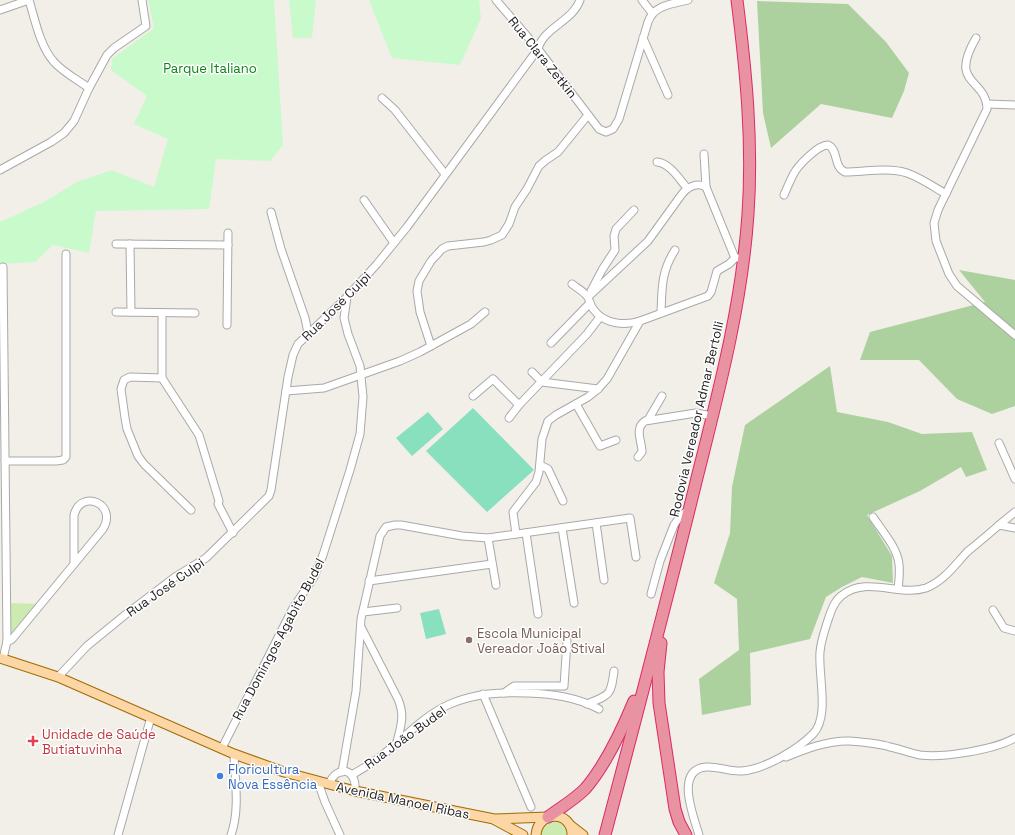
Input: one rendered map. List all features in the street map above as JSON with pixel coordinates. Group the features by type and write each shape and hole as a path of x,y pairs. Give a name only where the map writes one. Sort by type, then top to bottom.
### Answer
{"highway":[{"name":"Rodovia Vereador Admar Bertolli","path":"605,835 727,356 739,258 748,215 750,174 745,79 736,0"},
{"path":"664,607 658,672 659,703 675,809 679,822 686,835"},
{"path":"548,817 584,790 597,772 624,724 650,662"}],"main road":[{"name":"Avenida Manoel Ribas","path":"1,659 58,677 267,767 318,782 494,819 558,816 570,825"},
{"path":"536,835 539,824 548,817"},
{"name":"Avenida Manoel Ribas","path":"494,819 523,835"},
{"path":"570,825 572,835"},
{"path":"570,825 584,835"}],"street":[{"path":"0,10 29,0 42,40 49,56 59,67 89,88"},
{"path":"0,170 51,142 64,133 74,121 89,88 110,51 146,26 142,0"},
{"name":"Rua Clara Zetkin","path":"496,0 538,49 599,129 603,131 609,131 616,124 643,38"},
{"name":"Rua José Culpi","path":"58,677 75,658 105,631 162,587 201,562 234,532 269,496 279,444 286,391 293,355 298,344 347,297 394,243 538,49 542,41 575,9 580,0"},
{"path":"642,0 652,13"},
{"path":"668,95 643,38 652,13 663,6 688,0"},
{"path":"976,38 967,56 966,72 968,78 983,96 986,104 985,114 935,217 934,230 936,241 949,274 957,286 1015,335"},
{"path":"382,98 395,110 445,174"},
{"path":"986,104 1015,105"},
{"path":"432,346 420,312 417,291 419,281 431,261 442,249 448,246 454,244 484,242 502,234 509,224 515,207 527,189 539,166 558,152 588,115"},
{"path":"784,195 797,169 817,150 828,145 833,149 838,167 845,172 876,170 899,171 914,176 946,194"},
{"path":"572,284 589,300 594,310 600,317 616,322 631,324 708,296 711,292 717,271 739,258 706,187 704,154"},
{"path":"657,162 668,167 687,188"},
{"path":"551,343 589,300 648,241 687,188 700,185 706,187"},
{"path":"364,200 394,243"},
{"path":"589,300 602,270 615,250 614,236 616,229 634,210"},
{"path":"271,212 284,257 305,318 308,333"},
{"path":"227,325 228,233"},
{"path":"116,244 228,245"},
{"path":"130,244 131,312"},
{"path":"662,313 664,274 668,262 675,250"},
{"path":"5,461 56,461 63,460 67,453 66,254"},
{"path":"1,659 6,646 3,268"},
{"name":"Rua Domingos Agabito Budel","path":"222,748 293,608 308,586 318,567 350,470 361,426 363,408 361,376 357,359 345,325 344,310 347,297"},
{"path":"116,312 195,312"},
{"path":"162,312 162,378 199,435 219,501 218,504 234,532"},
{"path":"286,391 324,388 361,376 432,346 471,324 485,312"},
{"path":"509,418 587,334 600,317"},
{"path":"516,534 513,512 536,482 540,465 542,439 548,421 588,397 598,389 607,379 640,321"},
{"path":"532,372 542,382 598,389"},
{"path":"162,378 130,377 124,380 121,389 125,418 130,436 141,460 191,510"},
{"path":"473,396 493,379 519,406"},
{"path":"648,420 662,396"},
{"path":"576,404 600,446 616,440"},
{"path":"638,457 642,452 639,432 641,424 648,420 696,413 712,416"},
{"path":"999,443 1015,479"},
{"path":"540,465 548,469 563,501"},
{"path":"6,641 12,640 103,529 107,521 106,511 98,503 89,501 77,506 74,515 74,564"},
{"path":"651,594 660,561 674,525 689,509"},
{"path":"776,760 808,738 814,733 820,724 822,712 820,646 836,602 850,590 858,587 918,590 933,585 973,547 1015,512"},
{"path":"873,517 893,547 898,558 898,589"},
{"path":"342,772 356,697 360,627 380,536 386,527 402,525 462,536 488,538 630,518 636,557"},
{"path":"596,523 604,580"},
{"path":"1000,525 1015,528"},
{"path":"562,528 574,603"},
{"path":"526,532 538,614"},
{"path":"488,538 496,585"},
{"path":"369,581 492,564"},
{"path":"363,612 397,608"},
{"path":"993,610 1004,628 1015,631"},
{"path":"360,627 402,711 402,720 397,742"},
{"path":"504,693 514,686 564,686 567,641"},
{"path":"587,704 600,699 610,692 612,688 614,671"},
{"name":"Rua João Budel","path":"352,775 377,759 420,723 439,710 460,700 484,694 504,693 555,695 587,704 599,710"},
{"path":"484,694 531,807"},
{"path":"118,835 151,717"},
{"path":"698,834 690,804 688,788 689,780 696,770 704,767 731,771 744,771 757,768 811,748 837,742 878,744 929,756 977,750 1002,744 1015,738"},
{"path":"231,835 236,804 234,754"},
{"path":"329,784 333,776 339,772 346,772 352,775 355,781 355,791"},
{"path":"318,782 325,802 340,835"}],"green space":[{"name":"Parque Italiano","path":"148,0 274,0 283,145 270,161 216,159 209,209 96,211 89,253 53,245 35,262 0,264 0,222 44,202 77,182 112,170 154,187 168,139 134,124 147,96 111,70 112,59 154,28"},
{"path":"289,0 316,0 312,38 293,38"},
{"path":"369,0 479,0 481,18 460,65 392,58"},
{"path":"757,1 848,4 886,42 909,73 904,91 892,118 821,104 771,148 763,113"},
{"path":"959,270 1015,280 1015,406 992,414 957,399 919,360 860,360 870,332 985,302"},
{"path":"830,366 837,412 888,422 922,434 972,432 987,470 966,477 961,467 920,491 867,515 892,556 893,583 862,577 826,597 810,639 750,653 751,705 702,715 699,679 739,650 737,599 714,583 730,533 732,487 745,425"},
{"path":"473,408 534,470 487,512 426,451"},
{"path":"428,412 443,429 412,456 396,438"},
{"path":"10,603 41,604 13,634 10,631"},
{"path":"439,609 446,634 426,639 420,613"},
{"path":"552,821 558,822 562,825 565,829 566,835 541,835 544,824"}],"place":[{"name":"Escola Municipal Vereador João Stival","path":"469,640"},
{"name":"Unidade de Saúde Butiatuvinha","path":"33,741"},
{"name":"Floricultura Nova Essência","path":"220,776"}]}
